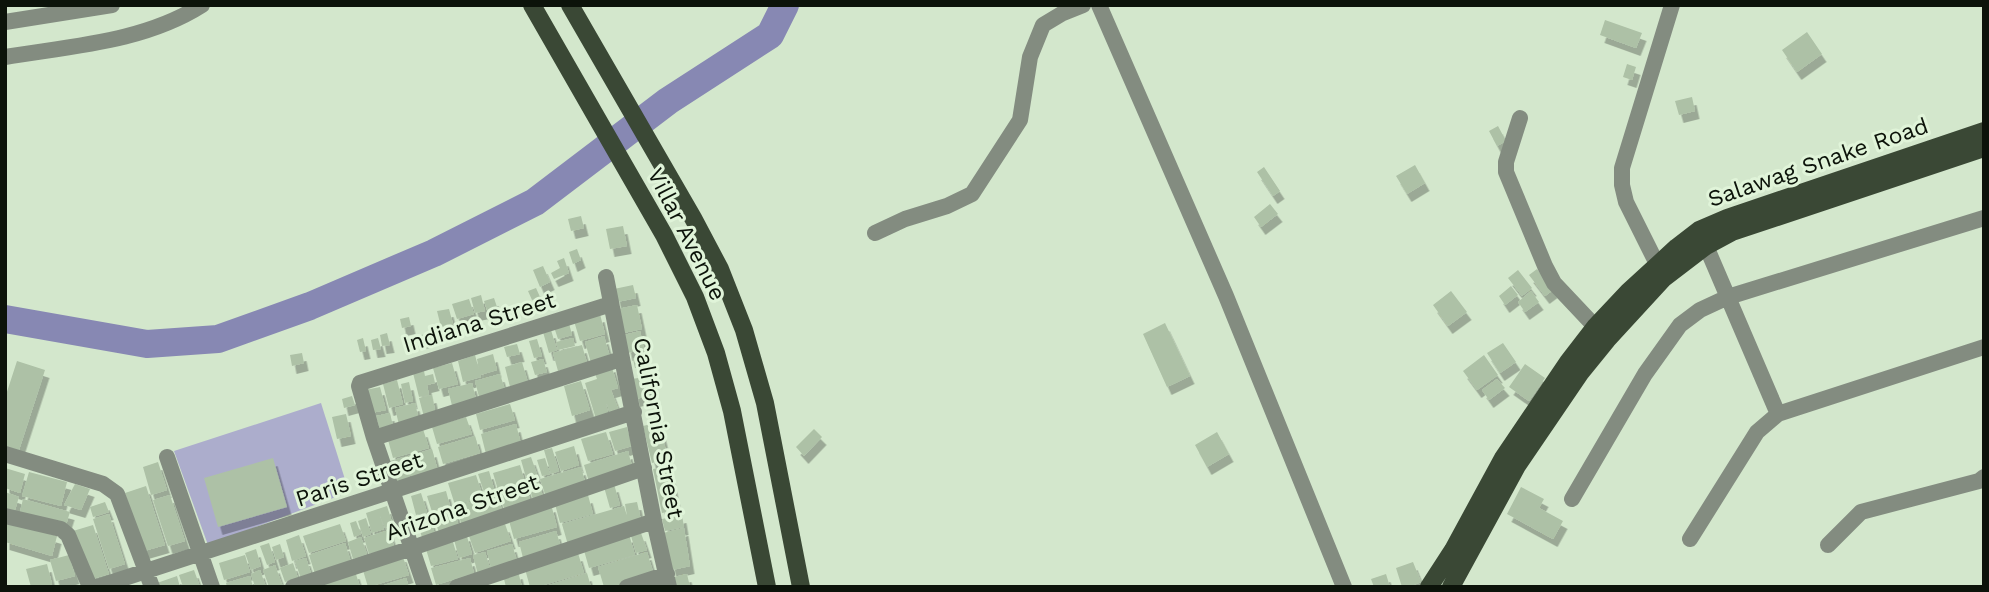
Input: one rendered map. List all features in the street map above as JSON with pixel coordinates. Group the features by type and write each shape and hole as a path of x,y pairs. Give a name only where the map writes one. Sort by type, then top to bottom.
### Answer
{"main road":[{"name":"Villar Avenue","path":"532,5 664,235 695,296 716,354 735,424 767,587"},
{"name":"Villar Avenue","path":"570,5 693,218 720,270 744,330 765,403 801,587"},
{"name":"Salawag Snake Road","path":"1429,587 1453,550 1503,458 1560,373 1699,230 1727,218 1984,131"},
{"name":"Salawag Snake Road","path":"1661,271 1732,232 1984,148"},
{"name":"Salawag Snake Road","path":"1451,587 1517,466 1566,393 1601,333"}],"street":[{"path":"5,22 111,5"},
{"path":"5,57 129,36 153,29 202,5"},
{"path":"875,233 972,194 1020,120 1030,57 1043,25 1083,5"},
{"path":"1099,5 1226,296 1343,587"},
{"path":"1661,271 1626,202 1622,168 1672,5"},
{"path":"1520,118 1506,162 1507,172 1554,283 1601,333"},
{"path":"1572,499 1645,374 1680,325 1700,310 1728,297 1984,218"},
{"path":"1706,246 1779,414"},
{"name":"California Street","path":"606,277 668,580"},
{"name":"Indiana Street","path":"374,438 360,383 611,304"},
{"path":"1690,539 1756,432 1779,414 1984,347"},
{"path":"425,587 374,438 621,359"},
{"name":"Paris Street","path":"97,587 150,579 201,554 634,412"},
{"path":"5,454 103,484 117,494 150,579"},
{"path":"167,457 212,587"},
{"name":"Arizona Street","path":"293,587 644,468"},
{"path":"1828,545 1860,512 1979,481 1984,477"},
{"path":"5,516 61,529 68,535 90,587"},
{"path":"457,587 654,521"},
{"path":"627,587 668,580"}],"shaded area":[{"path":"321,403 349,492 208,545 174,451"}],"building":[{"path":"1605,20 1642,33 1636,48 1600,35"},
{"path":"1807,32 1822,54 1797,72 1782,50"},
{"path":"1627,64 1636,67 1632,80 1623,77"},
{"path":"1692,97 1695,111 1679,115 1675,101"},
{"path":"1498,126 1506,141 1497,146 1489,131"},
{"path":"1415,165 1425,183 1407,194 1396,176"},
{"path":"1264,167 1280,191 1273,196 1257,172"},
{"path":"1270,204 1278,214 1261,227 1254,217"},
{"path":"581,216 584,228 571,231 568,219"},
{"path":"623,226 627,246 610,249 606,229"},
{"path":"577,249 581,260 573,264 569,252"},
{"path":"564,258 569,273 554,279 551,273 560,268 557,261"},
{"path":"543,266 550,282 540,287 533,270"},
{"path":"1537,269 1553,290 1545,296 1529,275"},
{"path":"1518,270 1532,288 1522,296 1508,278"},
{"path":"633,285 636,298 617,302 614,289"},
{"path":"1511,286 1518,295 1505,305 1499,296"},
{"path":"536,288 540,297 532,300 528,291"},
{"path":"1451,291 1467,312 1448,326 1433,305"},
{"path":"1531,291 1539,302 1525,312 1518,302"},
{"path":"481,295 485,311 475,313 471,298"},
{"path":"494,298 497,307 487,310 484,301"},
{"path":"469,299 474,314 457,319 452,304"},
{"path":"637,305 642,329 619,334 613,310"},
{"path":"449,309 453,324 441,327 437,311"},
{"path":"600,314 605,334 580,341 574,321"},
{"path":"409,317 411,326 402,328 400,319"},
{"path":"569,323 572,335 558,339 554,327"},
{"path":"1165,323 1190,376 1167,387 1143,334"},
{"path":"551,330 557,350 549,353 543,332"},
{"path":"640,331 644,349 628,353 624,335"},
{"path":"387,333 390,345 382,346 380,335"},
{"path":"429,333 430,339 416,342 414,337"},
{"path":"604,336 610,357 591,363 585,342"},
{"path":"363,338 366,351 360,352 357,340"},
{"path":"378,338 381,349 373,350 371,340"},
{"path":"573,338 575,346 558,350 556,342"},
{"path":"537,339 542,356 534,358 529,341"},
{"path":"1503,343 1516,362 1500,373 1487,353"},
{"path":"517,344 520,354 507,357 504,347"},
{"path":"582,345 587,363 558,371 553,353"},
{"path":"302,353 304,363 292,366 290,355"},
{"path":"493,354 497,370 463,382 458,361 475,355 479,370 477,359"},
{"path":"1484,355 1498,375 1477,390 1463,371"},
{"path":"643,356 645,373 639,374 633,359"},
{"path":"543,359 547,372 535,375 531,362"},
{"path":"17,361 45,370 19,450 5,446 5,398"},
{"path":"522,362 529,386 511,391 505,367"},
{"path":"452,363 458,384 439,389 433,368"},
{"path":"611,364 618,388 611,390 619,411 610,414 607,404 609,415 596,419 585,383 597,379 594,370"},
{"path":"1525,364 1545,378 1529,401 1509,387"},
{"path":"424,371 425,376 433,374 435,383 427,385 429,395 419,397 413,373"},
{"path":"500,374 506,393 480,401 475,381"},
{"path":"646,377 650,396 635,399 631,379"},
{"path":"1497,379 1505,388 1489,400 1482,390"},
{"path":"397,380 403,404 389,408 383,384"},
{"path":"581,381 590,410 572,416 564,386"},
{"path":"409,382 413,401 405,403 401,384"},
{"path":"472,383 477,403 453,410 448,389"},
{"path":"380,387 386,410 371,413 365,390"},
{"path":"432,395 436,415 424,417 419,398"},
{"path":"352,396 355,405 344,408 342,399"},
{"path":"415,403 419,420 399,425 395,408"},
{"path":"510,404 515,420 480,430 476,414"},
{"path":"390,413 393,426 380,430 376,416"},
{"path":"346,414 351,436 337,439 332,417"},
{"path":"466,417 472,434 437,444 432,427"},
{"path":"659,422 668,459 652,463 643,426"},
{"path":"516,424 521,444 486,454 481,434"},
{"path":"627,427 632,446 615,451 609,432"},
{"path":"423,429 429,448 393,458 388,440"},
{"path":"814,429 822,437 804,456 796,447"},
{"path":"606,432 613,454 588,461 581,439"},
{"path":"1217,432 1229,454 1207,467 1195,445"},
{"path":"475,436 480,453 443,464 438,447"},
{"path":"574,446 579,465 561,471 555,452"},
{"path":"552,448 559,471 551,474 544,450"},
{"path":"432,449 438,471 412,479 405,457"},
{"path":"628,451 633,470 589,482 584,465"},
{"path":"404,457 411,480 397,484 390,461"},
{"path":"531,457 538,477 527,481 521,460"},
{"path":"273,458 287,507 218,527 204,478"},
{"path":"545,458 550,474 542,476 537,460"},
{"path":"158,462 167,490 151,495 143,467"},
{"path":"520,465 525,482 498,490 493,473"},
{"path":"669,466 678,510 662,513 653,469"},
{"path":"581,467 586,485 546,497 540,479"},
{"path":"5,468 25,474 20,493 5,488"},
{"path":"489,471 495,492 485,495 478,474"},
{"path":"29,472 67,482 61,506 22,496"},
{"path":"476,475 483,497 455,505 448,483"},
{"path":"538,480 544,500 534,503 528,483"},
{"path":"75,484 90,489 81,510 64,505"},
{"path":"614,484 620,505 610,508 604,487"},
{"path":"526,485 531,503 505,511 499,493"},
{"path":"146,486 165,545 144,551 125,493"},
{"path":"1521,487 1544,499 1539,508 1563,521 1553,539 1507,514"},
{"path":"446,491 450,506 432,512 427,496"},
{"path":"5,492 19,497 14,513 5,510"},
{"path":"421,493 427,512 416,515 411,496"},
{"path":"497,494 503,513 462,526 456,506"},
{"path":"170,495 185,541 168,546 153,500"},
{"path":"588,495 593,514 560,523 555,504"},
{"path":"23,499 70,512 65,528 19,516"},
{"path":"105,502 109,512 93,517 90,507"},
{"path":"637,502 641,520 568,545 562,524 624,506 627,516 625,504"},
{"path":"551,504 557,527 514,539 508,517"},
{"path":"387,506 393,525 385,528 380,516 384,529 372,533 366,513"},
{"path":"454,507 459,527 439,533 433,514"},
{"path":"428,513 436,537 423,541 416,517"},
{"path":"109,514 125,564 109,569 93,519"},
{"path":"682,515 684,527 665,531 662,519"},
{"path":"366,518 371,534 363,537 358,521"},
{"path":"5,521 57,536 52,556 5,542"},
{"path":"356,521 361,534 354,537 350,523"},
{"path":"340,524 346,541 309,553 303,536"},
{"path":"505,524 511,541 475,553 469,536"},
{"path":"93,525 109,574 89,580 73,531"},
{"path":"684,528 690,566 672,570 663,533"},
{"path":"389,530 394,546 369,554 364,538"},
{"path":"556,531 561,547 523,558 519,542"},
{"path":"466,533 472,554 459,558 453,536"},
{"path":"641,533 647,550 636,553 631,536"},
{"path":"629,534 635,555 589,568 583,547"},
{"path":"299,535 306,556 292,561 286,540"},
{"path":"361,537 367,554 353,559 348,542"},
{"path":"453,542 458,559 431,566 426,549"},
{"path":"269,543 275,562 267,565 260,546"},
{"path":"345,543 351,562 315,574 309,555"},
{"path":"280,544 284,557 276,560 272,547"},
{"path":"512,544 517,561 491,568 487,551"},
{"path":"256,549 261,566 251,570 245,553"},
{"path":"485,552 491,571 478,575 473,555"},
{"path":"647,552 654,575 616,587 604,587 598,567"},
{"path":"578,553 584,573 530,587 525,569"},
{"path":"402,554 409,575 368,587 362,567"},
{"path":"69,555 75,576 56,581 50,560"},
{"path":"245,555 250,572 224,580 219,563"},
{"path":"306,558 312,576 301,579 295,561"},
{"path":"470,558 474,573 436,585 431,568"},
{"path":"1413,562 1421,582 1402,587 1396,568"},
{"path":"293,563 298,578 285,582 280,568"},
{"path":"47,564 52,584 31,587 26,569"},
{"path":"275,565 283,587 269,587 263,570"},
{"path":"194,570 200,587 183,587 179,575"},
{"path":"260,570 266,587 255,587 251,574"},
{"path":"355,571 360,587 321,587 319,582"},
{"path":"518,571 522,587 506,587 503,575"},
{"path":"587,573 591,587 546,587 546,586"},
{"path":"687,574 690,587 676,587 674,577"},
{"path":"1386,574 1390,587 1374,587 1371,579"},
{"path":"177,576 180,587 158,587 157,583"},
{"path":"250,576 253,587 227,587 226,583"},
{"path":"406,578 409,587 381,587 381,586"}],"waterway":[{"path":"5,319 147,344 218,339 310,306 434,253 535,202 668,101 770,35 785,5"}]}
